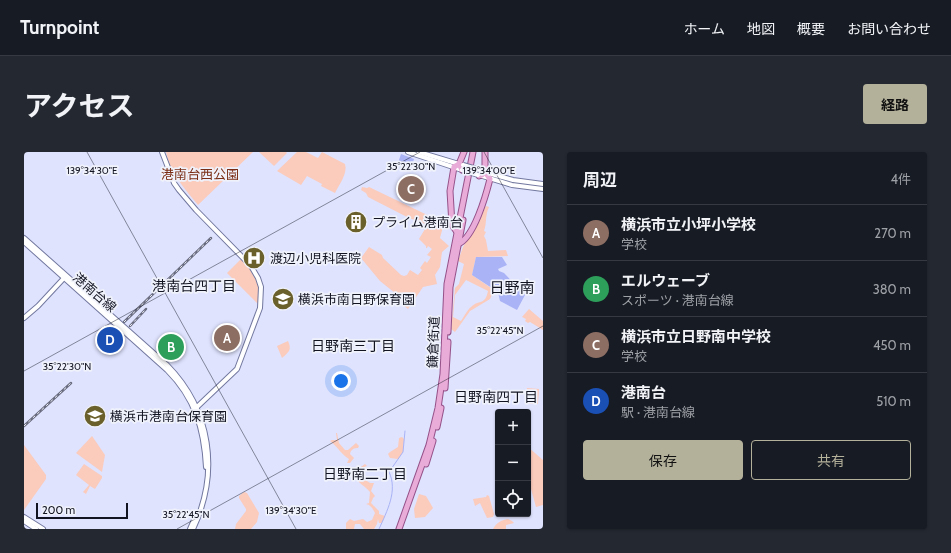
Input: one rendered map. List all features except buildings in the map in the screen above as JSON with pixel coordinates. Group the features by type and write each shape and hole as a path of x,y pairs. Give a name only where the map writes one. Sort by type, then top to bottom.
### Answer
{"main road":[{"path":"457,232 452,225 450,191 460,167 464,152"},
{"name":"鎌倉街道","path":"399,529 431,438 438,408 443,374 447,284 473,152"},
{"name":"鎌倉街道","path":"403,529 432,446 440,417 446,374 450,287 476,152"},
{"path":"458,244 466,238 482,207 490,179 480,173 485,152"}],"street":[{"path":"162,152 174,183 179,190 196,210 251,266 261,287 260,308 237,369 197,407"},
{"path":"408,152 480,173 513,180 543,184"},
{"path":"419,152 460,167"},
{"path":"490,179 512,185 543,189"},
{"name":"港南台線","path":"24,238 167,370 179,383 192,404 203,435 206,470 200,503 191,529"},
{"name":"港南台線","path":"24,242 167,365 185,386 197,407 205,431 207,446 208,479 202,505 191,529"},
{"path":"24,318 38,306 65,277"},
{"path":"24,517 43,529"},
{"path":"24,521 36,529"}],"green space":[{"name":"港南台西公園","path":"166,152 253,152 198,205 174,174"},
{"path":"259,152 286,152 287,153 274,166"},
{"path":"297,152 306,152 318,158 322,152 345,164 346,168 344,175 335,193 321,186 322,184 307,176 301,185 277,171"},
{"path":"362,187 369,187 444,223 440,238 449,246 442,252 440,267 435,275 437,284 423,287 408,309 403,305 400,297 380,281 361,258 369,247 382,255 383,258 401,275 407,275 410,270 418,275 422,270 420,268 425,261 427,263 431,257 427,255 432,249 428,246 426,248 426,246 419,239 425,229 425,224 409,218 368,197 366,193 361,190"},
{"path":"486,206 489,207 484,231 486,232 484,236 488,251 506,250 508,256 476,257 472,275 494,290 490,299 470,311 455,332 451,329 455,288 459,284 464,264 458,261 463,247","holes":["466,280 488,291 485,299 470,308 461,321 453,317 455,295"]},
{"path":"242,258 250,268 258,284 258,304 227,273"},
{"path":"529,309 543,321 543,330 530,322 528,323 525,321 526,319 522,317"},
{"path":"288,341 290,347 289,351 282,358 277,346"},
{"path":"527,388 539,389 538,404 526,404"},
{"path":"336,433 339,443 345,450 348,450 356,443 359,446 351,451 350,454 354,458 350,463 347,463 349,459 330,441 337,440"},
{"path":"92,436 105,455 102,472 76,453"},
{"path":"402,437 404,439 403,452 398,459 390,458 388,454 398,447 399,438"},
{"path":"24,445 46,475 46,479 24,510"},
{"path":"531,450 543,460 543,505 536,507 531,489"},
{"path":"84,464 102,476 95,489 90,486 86,494 83,492 89,485 76,475"},
{"path":"365,464 367,466 364,467 361,477 370,483 374,483 371,491 375,496 371,503 379,511 379,514 385,516 382,523 379,523 378,519 374,529 364,529 360,524 355,524 354,529 346,529 346,523 350,519 354,521 363,519 367,522 372,520 375,513 371,506 366,504 369,503 370,492 356,479 358,469"},
{"path":"244,492 247,493 259,513 257,522 251,529 235,529 236,524 246,511 239,498 239,496"},
{"path":"419,494 426,496 433,508 425,517 415,518 414,509"},
{"path":"487,495 489,496 494,514 493,517 487,518 480,503 475,506 473,499 486,497"},
{"path":"508,519 514,523 506,525 506,529 493,529 499,522"}],"water":[{"path":"401,154 414,159 411,168 398,163"},
{"path":"476,257 502,257 507,265 498,269 499,271 504,273 525,295 517,310 500,301 498,292 472,275"}],"waterway":[{"path":"379,529 392,494 389,472 403,452 405,431"}],"railway":[{"path":"124,322 211,238"},
{"path":"130,326 146,309"},
{"path":"24,426 71,383"}],"place":[{"name":"横浜市立日野南中学校","path":"411,189"},
{"name":"プライム港南台","path":"356,222"},
{"name":"渡辺小児科医院","path":"254,258"},
{"name":"横浜市南日野保育園","path":"283,299"},
{"name":"横浜市立小坪小学校","path":"227,338"},
{"name":"港南台","path":"110,340"},
{"name":"エルウェーブ","path":"171,347"},
{"name":"横浜市港南台保育園","path":"95,416"}],"district":[{"name":"港南台四丁目","path":"194,286"},
{"name":"日野南","path":"512,288"},
{"name":"日野南三丁目","path":"353,346"},
{"name":"日野南四丁目","path":"496,397"},
{"name":"日野南二丁目","path":"365,474"}]}
